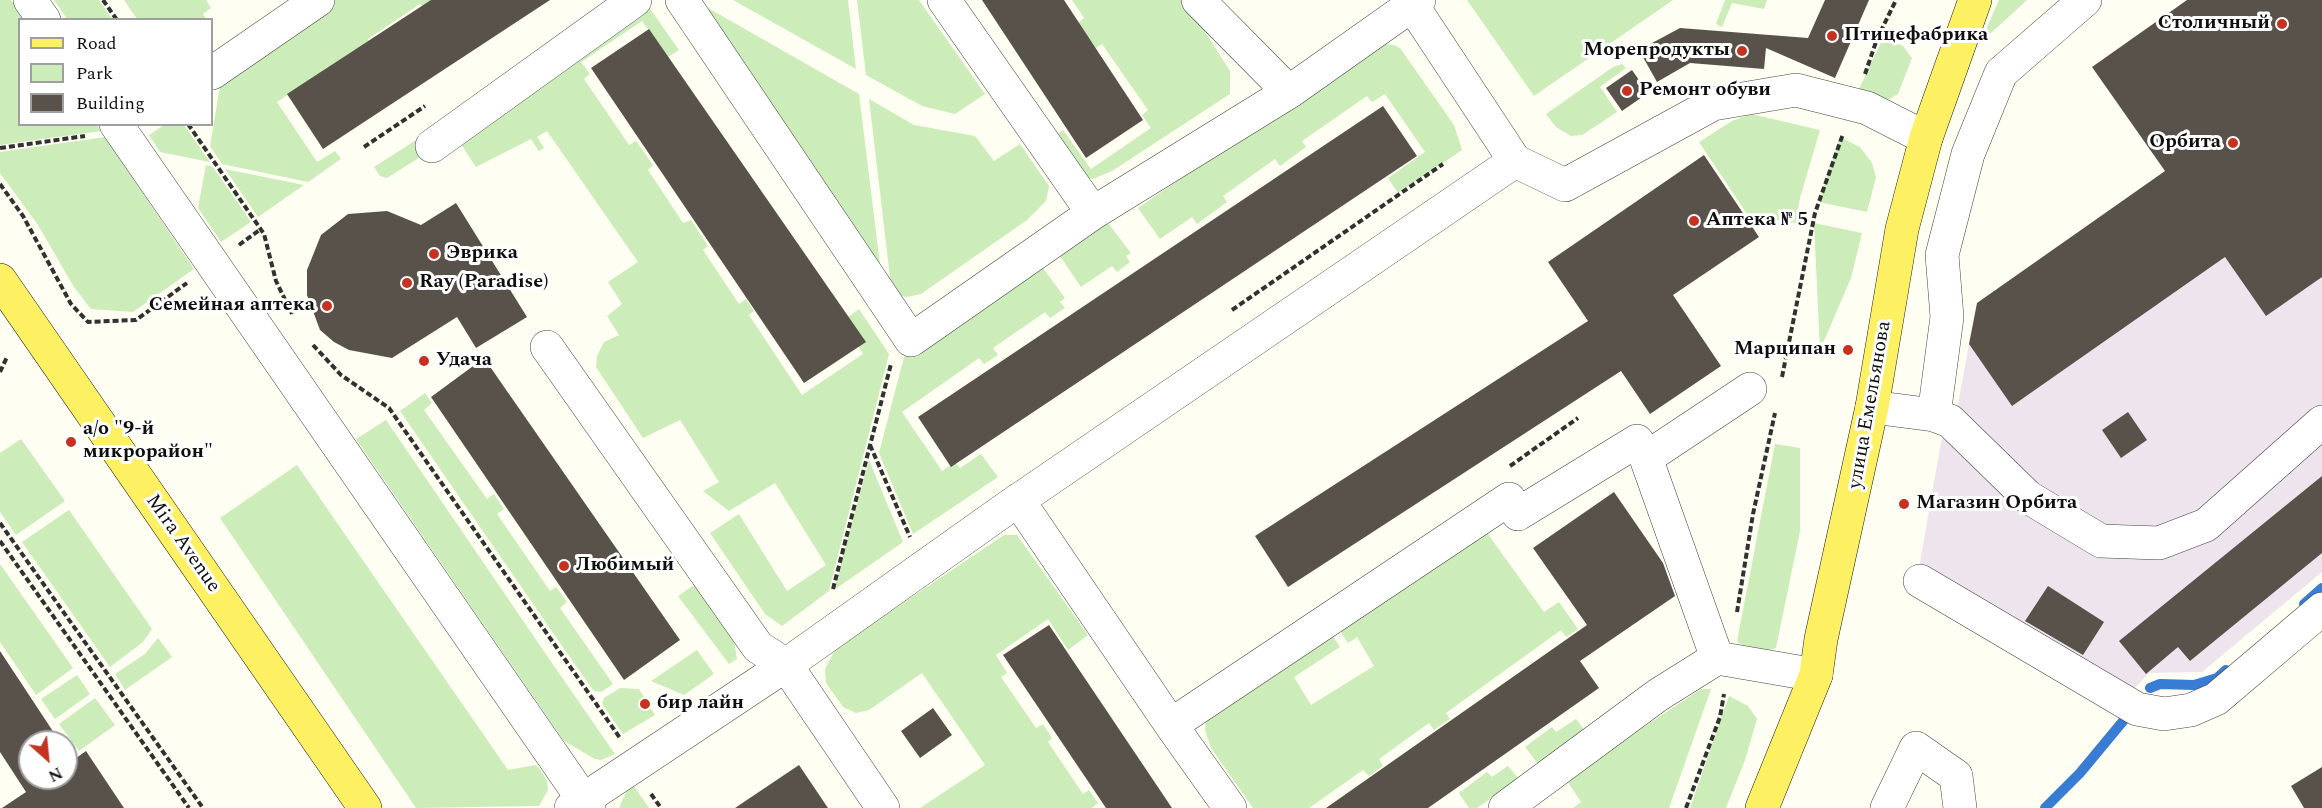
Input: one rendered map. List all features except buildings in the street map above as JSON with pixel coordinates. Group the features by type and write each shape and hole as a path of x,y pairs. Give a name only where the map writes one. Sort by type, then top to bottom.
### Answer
{"main road":[{"name":"улица Емельянова","path":"1762,808 1816,675 1821,639 1872,407 1902,229 1926,138 1975,0"},
{"name":"Mira Avenue","path":"0,280 355,805"}],"street":[{"path":"30,0 43,18"},
{"path":"213,73 318,0"},
{"path":"432,146 635,0"},
{"path":"682,0 911,340 1093,213 1290,92 1415,2 1515,161 1565,185 1713,104 1796,90 1867,108 1926,138"},
{"path":"944,0 1093,213"},
{"path":"1198,0 1290,92"},
{"path":"1934,416 1947,317 1942,255 1968,154 2001,73 2085,0"},
{"path":"125,128 213,264 581,805 632,766 786,665 1018,500 1515,161"},
{"path":"547,347 758,647 786,665 883,808"},
{"path":"1646,458 1750,389"},
{"path":"1872,407 1934,416 1950,421 2028,497 2101,541 2159,543 2206,525 2322,423"},
{"path":"1172,724 1509,500 1518,514 1637,441 1646,458 1717,658"},
{"path":"1018,500 1230,808"},
{"path":"1920,581 2137,709 2164,714 2191,710 2216,699 2322,609"},
{"path":"1505,808 1658,695 1717,658 1816,675"},
{"path":"1887,808 1916,748 1956,776 1960,808"}],"path":[{"path":"103,0 116,18"},
{"path":"189,126 261,229 276,281 293,316"},
{"path":"0,148 103,134 125,128"},
{"path":"0,184 23,216 71,304 88,321 136,320 261,229"},
{"path":"309,340 341,375 389,408 622,742 632,766 661,808"},
{"path":"0,372 7,357"},
{"path":"831,596 892,361"},
{"path":"869,444 922,568"},
{"path":"0,523 202,808"},
{"path":"0,541 189,808"}],"shaded area":[{"path":"2322,188 2322,572 2202,672 2149,673 2131,692 1919,568 1941,442 1958,404 1969,344 2012,405"}],"green space":[{"path":"0,0 11,0 24,18 18,18 18,126 98,126 101,131 0,145"},
{"path":"54,0 99,0 111,18 66,18"},
{"path":"124,0 206,0 211,8 203,14 205,18 136,18"},
{"path":"331,0 438,0 425,9 420,4 368,39 372,47 354,50 277,102 317,162 335,151 341,159 308,182 222,164 210,146 220,86"},
{"path":"694,0 859,94 883,289"},
{"path":"733,0 848,0 856,69"},
{"path":"857,0 919,0 985,94 955,114 922,106 866,75"},
{"path":"1072,0 1185,0 1230,71 1230,94 1112,171 1093,179 1076,173 1051,138 1063,130 1091,169 1151,128 1142,115 1148,110 1102,44 1096,48 1078,23 1084,18"},
{"path":"1467,0 1673,0 1534,96"},
{"path":"1725,0 1767,0 1764,9 1732,3 1722,27 1716,24"},
{"path":"1999,0 2027,0 1980,43"},
{"path":"646,3 679,50 668,57 642,21 581,62 590,74 584,79 629,145 636,141 653,165 648,170 683,223 691,220 708,246 703,250 739,304 746,299 754,311 749,315 802,395 863,354 855,341 848,317 859,309 889,354 829,591 782,626 765,614 710,533 739,514 787,591 826,565 775,483 729,511 703,491 719,482 680,420 643,438 596,367 597,356 604,342 619,335 607,316 622,304 608,282 638,262 547,131 537,137 544,148 539,151 531,139 476,167 455,135 387,178 380,176 374,167 555,51"},
{"path":"1883,38 1903,46 1912,58 1898,94 1884,102 1852,104"},
{"path":"1381,44 1400,48 1454,125 1462,150 1398,193 1388,178 1425,152 1385,94 1372,102 1367,96 1302,141 1306,147 1280,166 1275,159 1223,196 1227,202 1197,224 1192,217 1160,239 1138,208 1369,48"},
{"path":"1622,64 1626,68 1600,87 1617,112 1582,135 1571,136 1556,127 1546,114 1613,67"},
{"path":"869,99 914,125 975,136 994,161 1020,144 1049,186 1046,201 1027,220 921,294 906,297 892,294"},
{"path":"1751,114 1820,130 1800,198 1796,223 1765,219 1755,226 1699,142 1732,121"},
{"path":"162,126 185,126 210,162 160,152 149,135"},
{"path":"105,137 194,269 133,312 91,309 74,287 38,225 0,173 0,152"},
{"path":"1840,137 1860,147 1872,163 1876,177 1867,212 1819,202"},
{"path":"206,165 213,167 251,222 221,242 198,208"},
{"path":"225,169 304,185 258,217"},
{"path":"1108,223 1131,253 1126,256 1130,262 1117,272 1112,266 1081,287 1060,256"},
{"path":"1814,223 1862,233 1851,278 1820,350"},
{"path":"1043,268 1065,298 1060,302 1065,308 1050,318 1045,312 993,348 998,355 984,364 979,358 902,412 942,471 955,462 960,468 981,454 998,477 913,534 879,453 904,357"},
{"path":"425,393 432,403 424,410 487,499 494,494 504,509 497,514 550,591 556,587 567,602 560,608 613,684 601,692 594,691 400,411"},
{"path":"386,420 615,754 601,760 595,759 564,741 356,439"},
{"path":"21,439 65,501 16,535 0,512 0,453"},
{"path":"1775,444 1800,448 1800,531 1776,648 1764,652 1746,648 1737,641"},
{"path":"869,460 903,542 834,590"},
{"path":"297,465 508,770 536,765 540,769 547,781 548,790 539,806 416,808 220,518"},
{"path":"69,510 152,629 143,642 110,667 22,542"},
{"path":"1477,519 1544,612 1559,602 1578,629 1566,637 1561,630 1446,713 1450,719 1434,730 1429,723 1379,759 1383,766 1369,776 1363,770 1309,808 1253,808 1211,748 1205,730 1206,717 1326,626 1340,647 1294,677 1311,705 1374,666 1357,637 1348,643 1333,620"},
{"path":"1004,535 1017,535 1088,635 1068,650 1048,619 996,655 1007,673 1001,677 1036,728 1043,724 1052,738 1048,742 1083,794 1089,790 1098,803 1092,808 920,808 985,765 922,673 869,710 856,713 843,707 826,683 825,669 836,648"},
{"path":"0,564 73,668 36,695 0,642"},
{"path":"697,583 734,641 737,659 729,664 678,596"},
{"path":"158,638 172,657 125,690 115,674 145,654"},
{"path":"697,650 714,674 684,695 651,681"},
{"path":"77,675 90,694 55,719 41,699"},
{"path":"620,688 639,689 655,715 623,734 602,704 604,698"},
{"path":"1701,689 1711,689 1669,808 1573,808 1581,802 1566,779"},
{"path":"1729,696 1748,706 1757,719 1745,760 1726,808 1690,808"},
{"path":"95,698 115,725 79,751 78,730 63,730 59,724"},
{"path":"1576,719 1585,731 1539,765 1525,747 1552,727 1556,732"},
{"path":"1508,766 1519,779 1477,808 1469,808 1459,793 1487,772 1492,777"},
{"path":"633,785 649,808 619,808 626,792"}],"waterway":[{"path":"2304,604 2322,588"},
{"path":"2150,688 2160,684 2194,685 2217,678 2226,670"},
{"path":"2045,808 2080,773 2124,720"}],"place":[{"name":"Столичный","path":"2282,24"},
{"name":"Птицефабрика","path":"1832,36"},
{"name":"Морепродукты","path":"1742,51"},
{"name":"Ремонт обуви","path":"1627,91"},
{"name":"Орбита","path":"2233,143"},
{"name":"Аптека № 5","path":"1694,221"},
{"name":"Эврика","path":"434,254"},
{"name":"Ray (Paradise)","path":"407,283"},
{"name":"Семейная аптека","path":"327,306"},
{"name":"Марципан","path":"1848,350"},
{"name":"Удача","path":"424,361"},
{"name":"а/о \"9-й микрорайон\"","path":"71,442"},
{"name":"Магазин Орбита","path":"1904,504"},
{"name":"Любимый","path":"564,566"},
{"name":"бир лайн","path":"645,704"}]}
